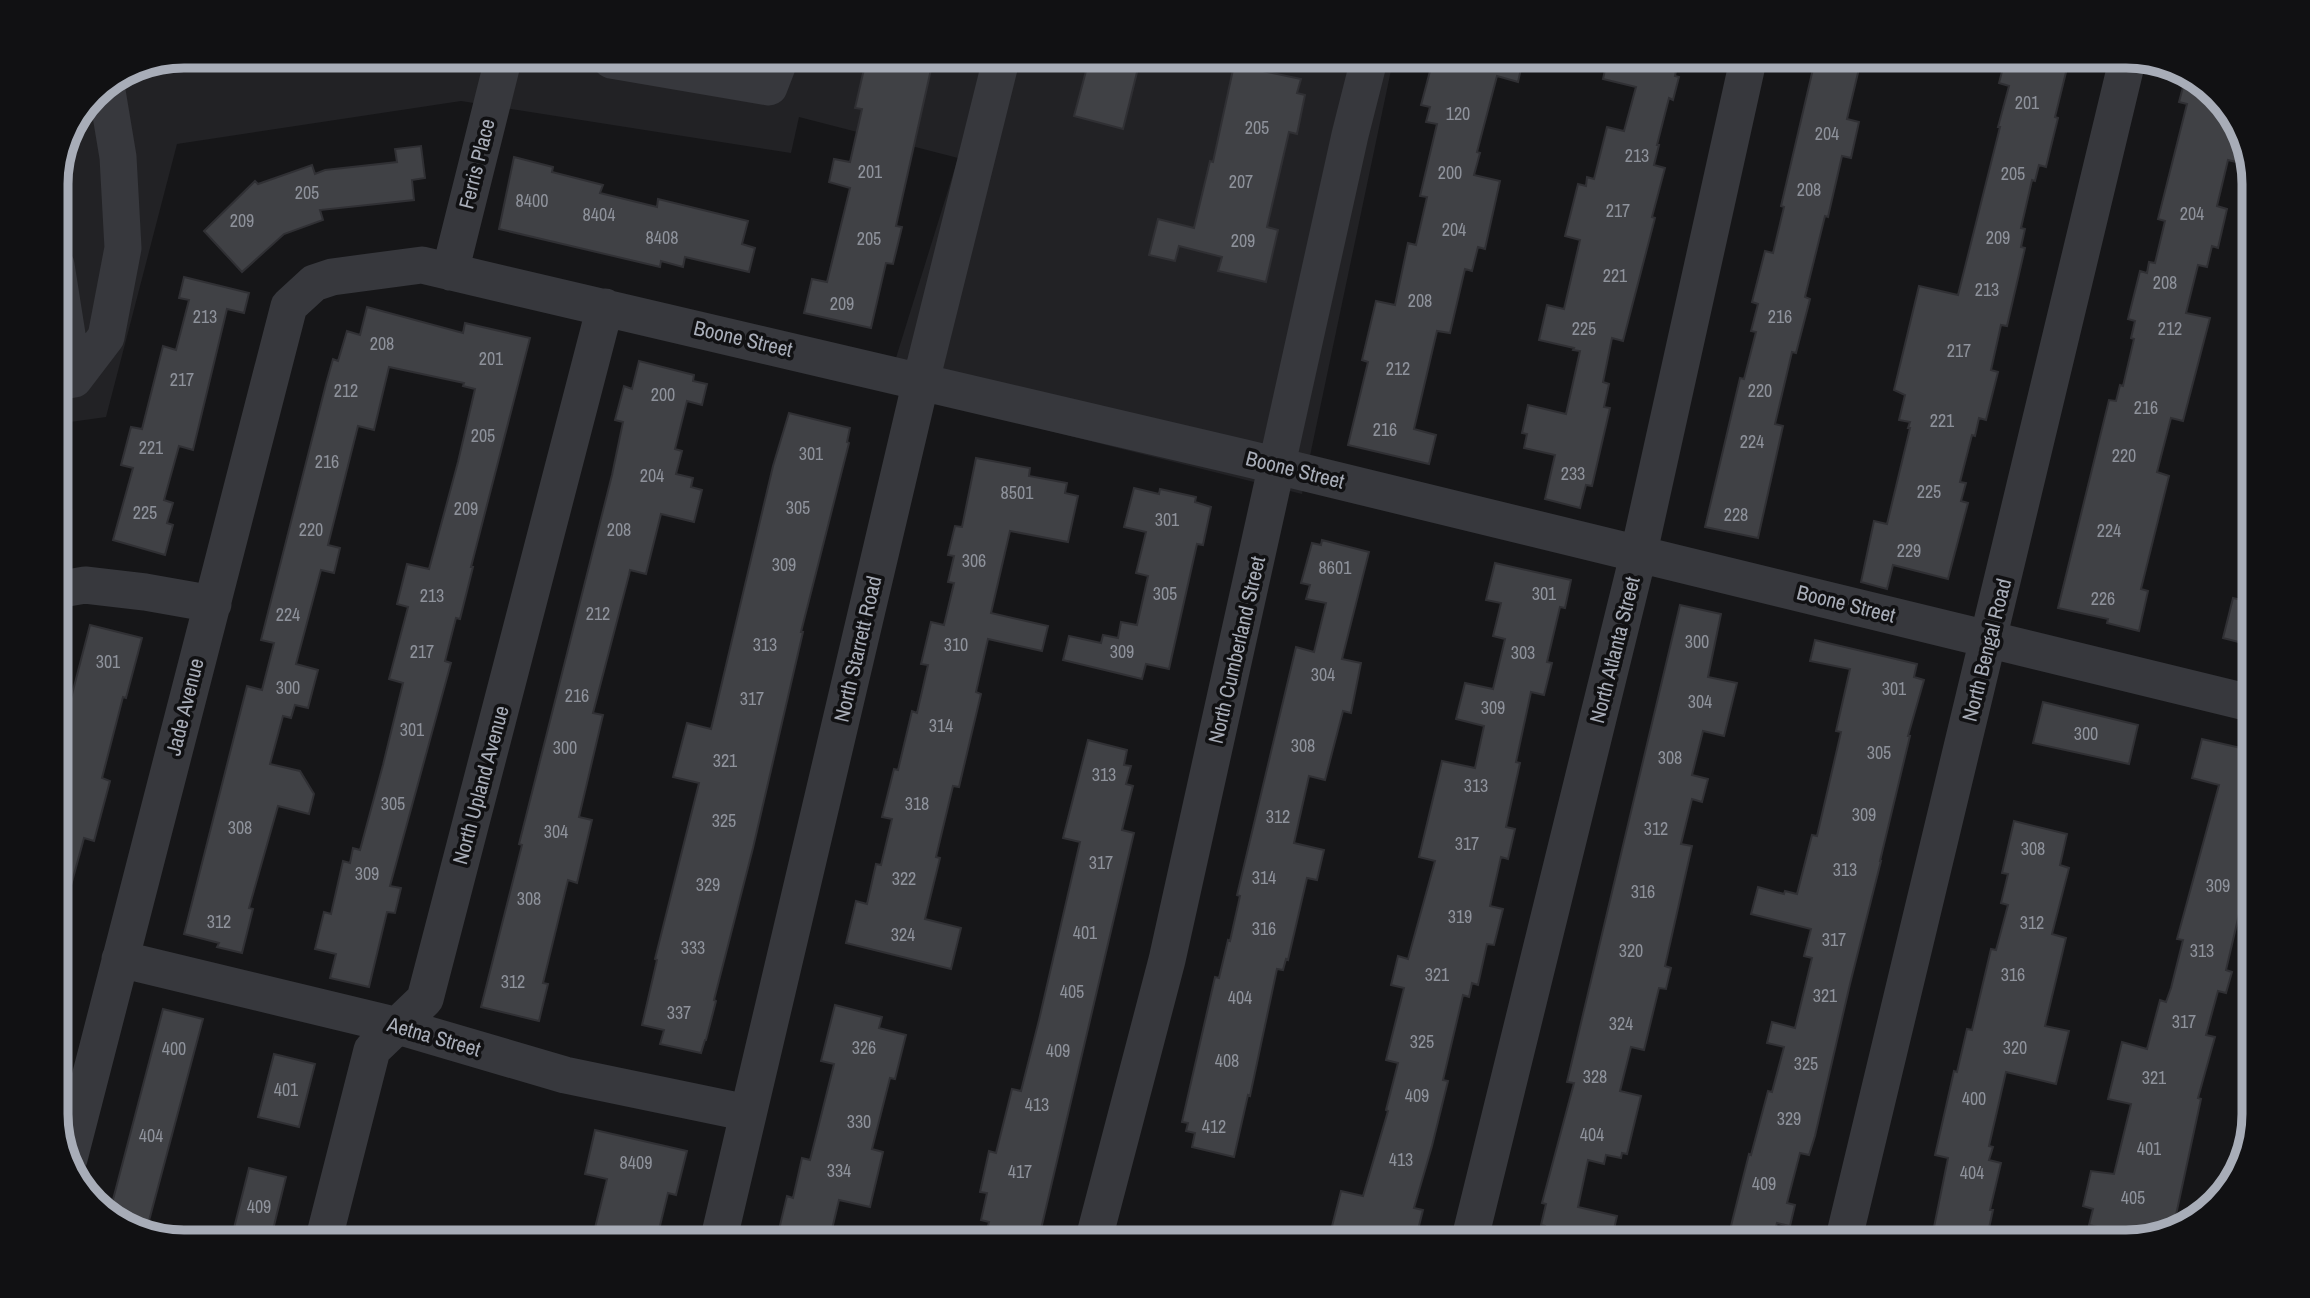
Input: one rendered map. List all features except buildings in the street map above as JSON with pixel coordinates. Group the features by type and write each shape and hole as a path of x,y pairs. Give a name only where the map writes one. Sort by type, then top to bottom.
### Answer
{"street":[{"name":"Ferris Place","path":"450,272 501,68"},
{"path":"658,68 769,87 776,68"},
{"name":"North Starrett Road","path":"721,1230 921,381 999,68"},
{"name":"North Cumberland Street","path":"1096,1230 1167,960 1367,68"},
{"name":"North Atlanta Street","path":"1472,1230 1639,552 1746,68"},
{"name":"North Bengal Road","path":"1846,1230 2125,68"},
{"path":"68,377 106,337 123,248 118,157 108,97"},
{"name":"Boone Street","path":"332,276 422,265 1639,552 2242,701"},
{"name":"Jade Avenue","path":"72,1145 289,306 314,283 332,276"},
{"name":"North Upland Avenue","path":"326,1230 372,1050 425,999 605,307"},
{"path":"68,588 86,585 213,604"},
{"name":"Aetna Street","path":"120,959 398,1026 565,1074 748,1113"}],"shaded area":[{"path":"184,68 1391,68 1302,494 886,390 958,158 799,117 791,153 461,101 177,144 106,417 68,422 68,177 72,154 80,133 92,114 108,97 147,74"}]}
